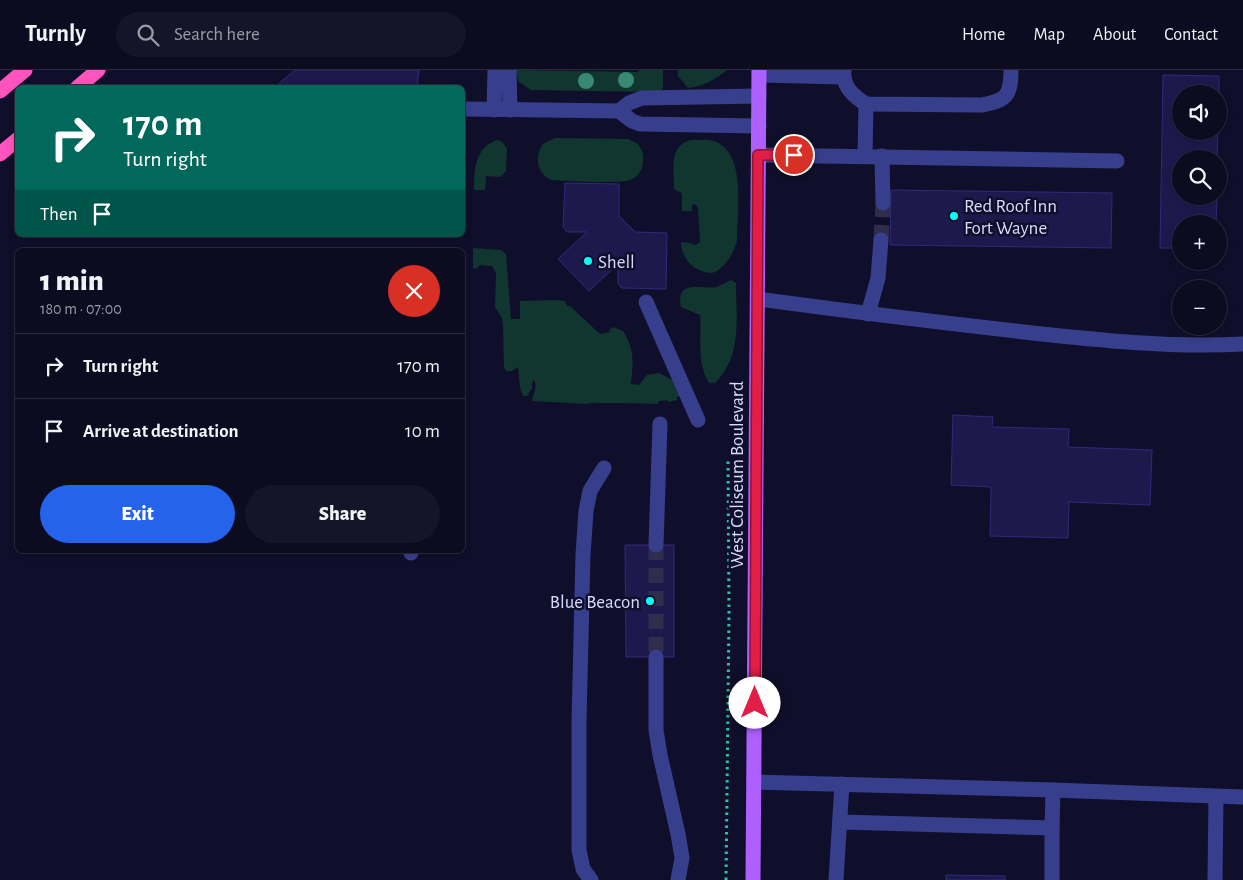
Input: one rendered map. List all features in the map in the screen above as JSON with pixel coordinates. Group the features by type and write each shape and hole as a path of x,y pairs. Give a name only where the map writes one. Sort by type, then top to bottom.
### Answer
{"highway":[{"path":"0,91 25,70"},
{"path":"81,85 98,70"},
{"path":"0,154 15,141"}],"main road":[{"name":"West Coliseum Boulevard","path":"754,880 759,72"}],"lane":[{"path":"494,110 495,70"},
{"path":"509,70 510,110"},
{"path":"759,72 844,73 852,96 866,104 981,105 997,102 1006,96 1011,82 1011,70"},
{"path":"619,111 629,102 642,98 759,96"},
{"path":"865,156 866,104"},
{"path":"465,109 619,111 632,121 640,124 759,126"},
{"path":"758,155 1117,161"},
{"path":"882,156 883,203"},
{"path":"868,314 878,278 881,240"},
{"path":"758,299 868,314 1094,339 1206,346 1243,344"},
{"path":"646,302 698,420"},
{"path":"656,545 660,424"},
{"path":"591,880 583,869 579,850 579,721 583,555 586,511 590,491 604,468"},
{"path":"656,657 656,730 682,858 678,880"},
{"path":"754,782 1243,797"},
{"path":"836,880 842,784"},
{"path":"1052,880 1053,790"},
{"path":"1215,880 1216,797"},
{"path":"840,822 1052,828"}],"path":[{"path":"726,880 729,622 728,459"}],"green space":[{"path":"515,70 637,72 640,70 663,70 663,87 658,92 531,90 519,82"},
{"path":"678,70 727,70 709,82 688,88 678,76"},
{"path":"555,138 628,139 636,143 641,149 643,155 642,167 637,176 625,181 551,180 540,169 538,154 543,144"},
{"path":"497,140 501,141 507,148 506,171 500,177 486,176 485,190 474,190 477,160 484,148"},
{"path":"691,140 711,140 724,147 732,157 736,170 738,184 737,240 728,260 721,268 712,273 700,270 690,264 684,254 681,242 693,245 698,244 700,241 698,208 692,204 692,211 682,211 682,193 675,190 674,187 674,159 676,152 684,143"},
{"path":"473,248 501,250 506,254 511,319 520,319 520,301 565,301 567,306 570,306 600,334 610,332 609,330 613,327 623,331 630,344 633,363 631,384 639,385 647,375 659,373 676,382 685,395 677,397 677,400 668,402 665,400 664,402 663,400 658,402 658,404 586,404 532,401 535,388 534,380 527,396 523,396 518,367 512,371 506,371 504,367 502,318 495,307 496,273 492,266 480,265 476,269 473,268"},
{"path":"731,280 736,283 737,323 734,349 723,373 714,384 713,382 710,384 701,359 700,315 681,307 680,298 682,292 691,287 717,287"}],"building":[{"path":"295,70 419,70 417,85 277,85"},
{"path":"1163,75 1219,76 1219,85 1172,85 1172,140 1218,140 1217,150 1172,150 1172,205 1217,205 1216,215 1172,215 1172,248 1160,248"},
{"name":"Shell","path":"565,183 619,184 619,216 635,232 667,233 666,289 622,288 618,284 618,264 589,291 558,259 587,232 567,232 563,227"},
{"path":"891,190 1112,193 1111,248 890,245"},
{"path":"953,415 993,417 992,427 1069,429 1068,447 1152,450 1150,505 1069,502 1068,538 990,536 991,487 951,485"},
{"name":"Blue Beacon","path":"625,545 674,545 674,657 626,657"},
{"path":"946,875 1005,876 1005,880 946,880"}],"tunnel":[{"path":"881,240 883,203"},
{"path":"656,545 656,657"}],"place":[{"name":"Red Roof Inn Fort Wayne","path":"954,216"},
{"name":"Shell","path":"588,261"},
{"name":"Blue Beacon","path":"650,601"}],"route":[{"path":"755,703 758,155 794,155"}]}
